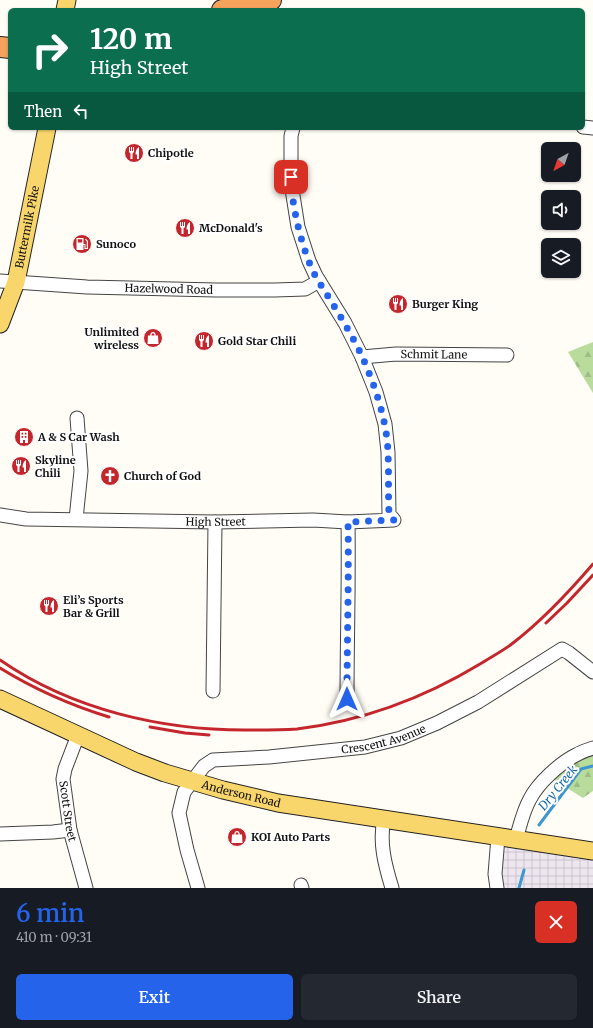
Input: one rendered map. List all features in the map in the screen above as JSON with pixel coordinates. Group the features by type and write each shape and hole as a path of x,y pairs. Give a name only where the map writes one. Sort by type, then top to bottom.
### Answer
{"highway":[{"path":"232,8 271,0"}],"main road":[{"name":"Buttermilk Pike","path":"0,324 8,282 46,130"},
{"name":"Anderson Road","path":"0,699 136,762 192,782 278,803 593,851"}],"street":[{"path":"292,130 291,136 291,183 298,227 309,261 362,357"},
{"name":"Hazelwood Road","path":"8,282 87,287 275,290 305,289 319,280"},
{"name":"Schmit Lane","path":"362,357 396,354 507,355"},
{"name":"High Street","path":"0,515 26,519 215,522 313,520 348,522 394,520 389,514 388,452 384,424 376,392 362,357"},
{"path":"76,519 81,471 77,418"},
{"path":"213,691 215,522"},
{"path":"347,699 347,616 349,596 348,522"},
{"name":"Crescent Avenue","path":"198,888 187,850 179,813 184,792 204,766 213,760 218,758 269,757 365,747 401,738 437,723 478,702 562,650 593,672"},
{"name":"Scott Street","path":"78,735 64,769 63,779 70,830 86,888"},
{"path":"516,839 526,805 530,797 548,776 567,760 576,754 593,748"},
{"path":"384,819 382,832 383,856 392,888"},
{"path":"0,834 70,830"},
{"path":"497,888 495,862 498,837"}],"shaded area":[{"path":"498,837 593,851 593,888 497,888"}],"green space":[{"path":"593,342 593,393 568,352"},
{"path":"593,748 593,791 583,798 548,776"}],"waterway":[{"name":"Dry Creek","path":"539,825 581,769 593,766"},
{"name":"Dry Creek","path":"519,888 524,870"}],"railway":[{"path":"0,660 57,692 120,714 185,727 251,730 297,729 369,714 415,697 459,676 509,646 535,625 593,564"},
{"path":"546,623 593,575"},
{"path":"0,668 53,696 109,717"},
{"path":"150,727 185,733 209,735"}],"place":[{"name":"Chipotle","path":"134,153"},
{"name":"McDonald's","path":"185,228"},
{"name":"Sunoco","path":"82,244"},
{"name":"Burger King","path":"398,304"},
{"name":"Unlimited wireless","path":"153,338"},
{"name":"Gold Star Chili","path":"204,341"},
{"name":"A & S Car Wash","path":"24,437"},
{"name":"Skyline Chili","path":"21,466"},
{"name":"Church of God","path":"110,476"},
{"name":"Eli’s Sports Bar & Grill","path":"49,606"},
{"name":"KOI Auto Parts","path":"237,837"}],"route":[{"path":"291,177 298,227 309,261 362,357 376,392 382,413 388,452 389,514 394,520 348,522 349,596 347,616 347,699"}]}
